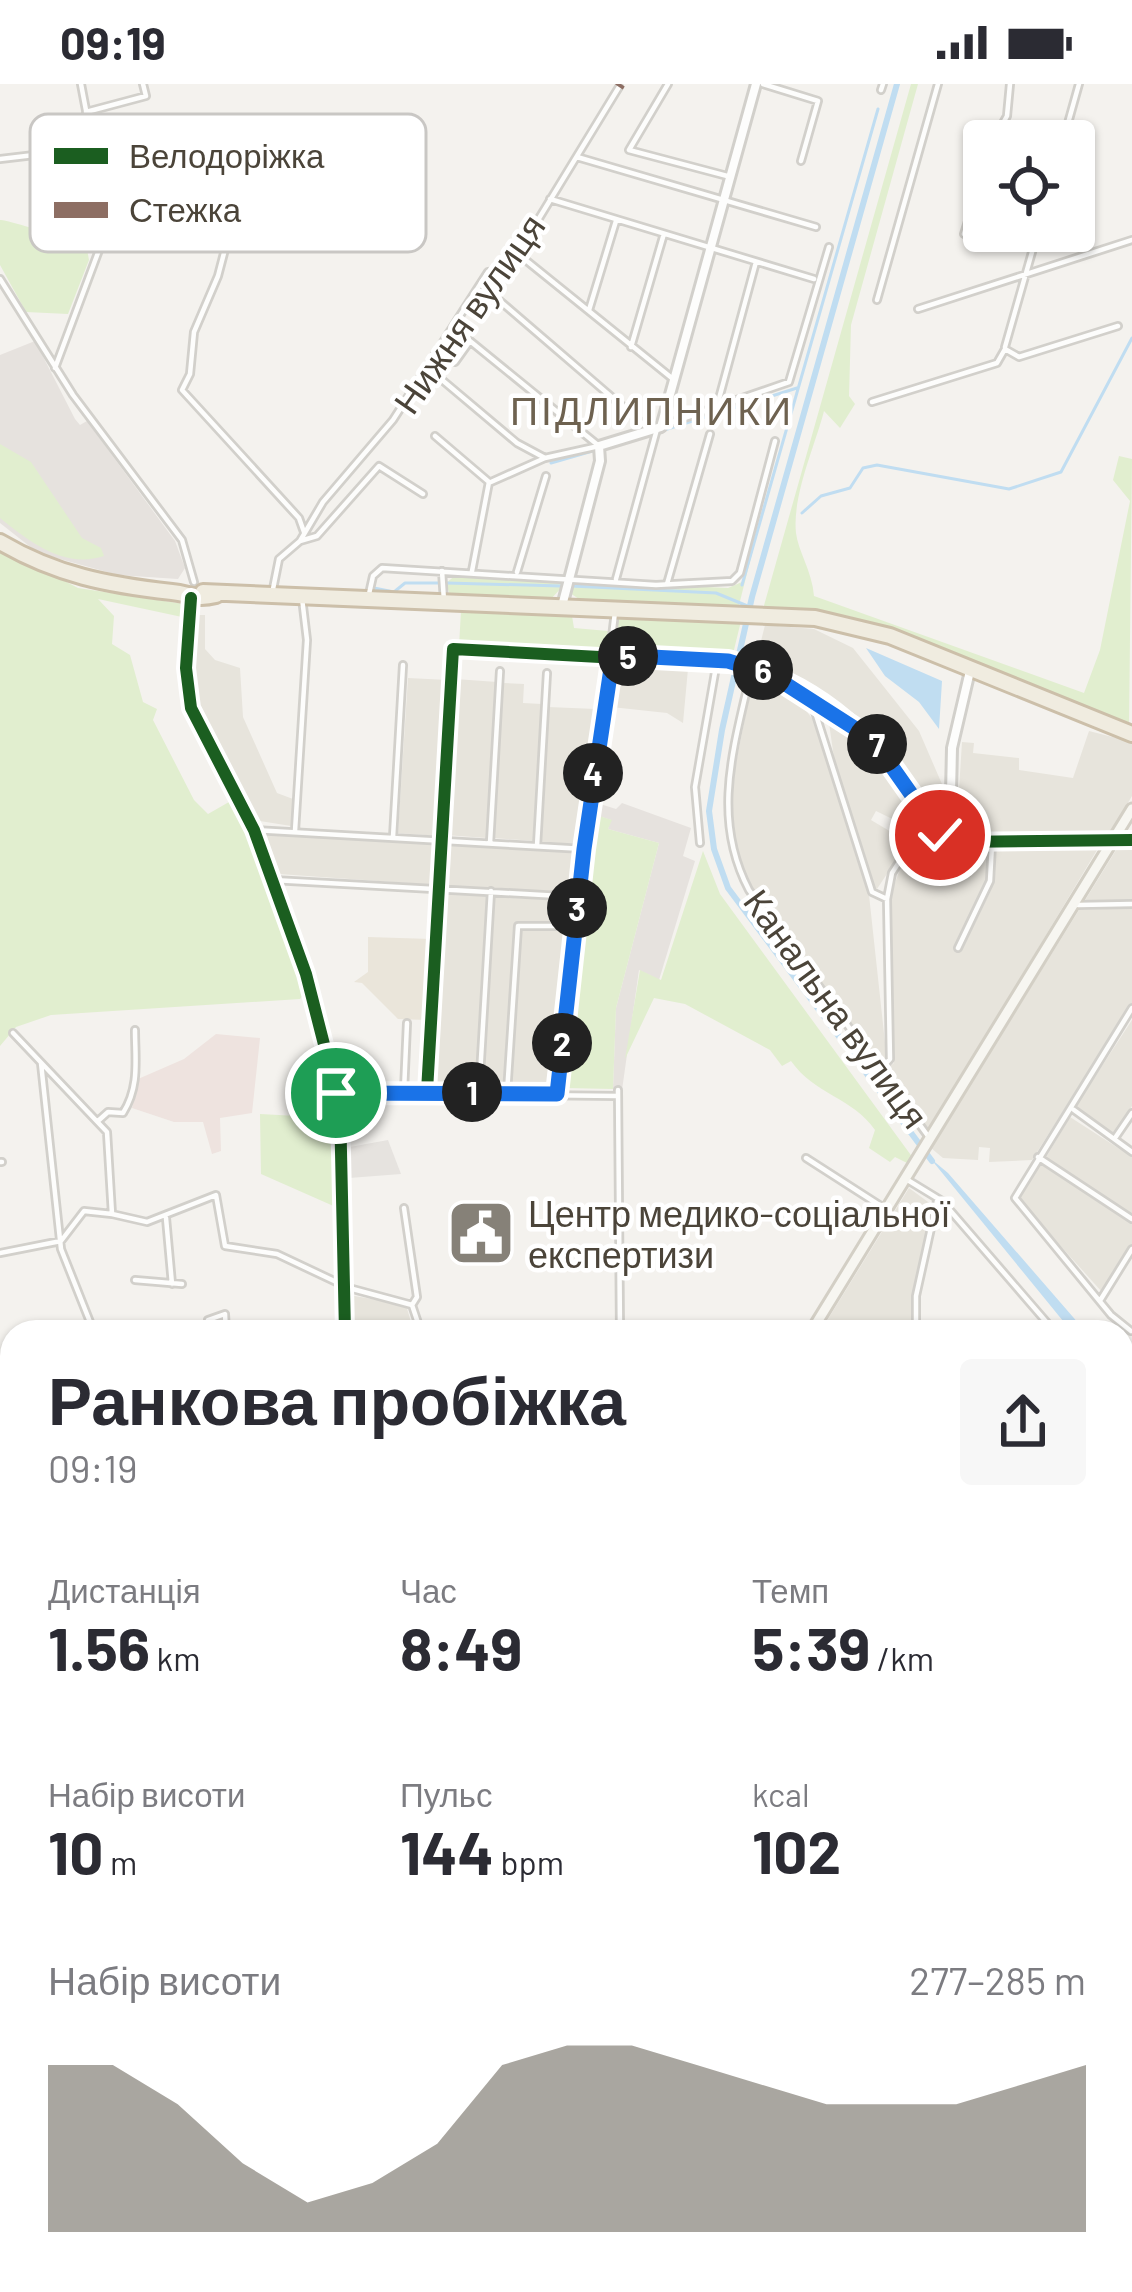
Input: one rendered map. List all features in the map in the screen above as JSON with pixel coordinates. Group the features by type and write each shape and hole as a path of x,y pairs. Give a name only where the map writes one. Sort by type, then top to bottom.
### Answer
{"highway":[{"path":"0,542 89,581 195,594 734,614 855,626 1132,734"}],"main road":[{"path":"818,1320 1132,809"}],"street":[{"path":"81,84 86,112 146,96 143,84"},
{"path":"668,84 629,150 730,177"},
{"path":"616,579 656,428 760,84 818,101 801,161"},
{"path":"877,300 938,84"},
{"path":"1004,120 1010,84"},
{"path":"1069,120 1078,84"},
{"name":"Нижня вулиця","path":"273,597 278,561 300,541 323,502 393,420 488,272 505,270 620,87"},
{"path":"0,159 30,155"},
{"path":"577,157 816,227"},
{"path":"550,199 817,280"},
{"path":"589,310 616,221"},
{"path":"631,346 663,235"},
{"path":"918,309 1132,240"},
{"path":"489,482 545,458 784,387 792,380 829,247"},
{"path":"55,368 98,252"},
{"path":"223,252 194,332 190,374 182,390 299,518 304,532"},
{"path":"872,402 997,363 1031,252"},
{"path":"517,253 673,379"},
{"path":"714,410 722,398 756,262"},
{"path":"0,279 151,506 182,540 195,594 188,699 254,830 312,998 336,1093 343,1134 344,1320"},
{"path":"500,301 656,428"},
{"path":"1005,349 1019,358 1118,326"},
{"path":"455,362 470,341 598,446 600,461 561,608"},
{"path":"441,379 517,443 545,458"},
{"path":"667,584 710,434"},
{"path":"435,436 489,482"},
{"path":"368,599 379,569 518,572 667,584 736,578 775,441"},
{"path":"300,541 317,536 379,466 423,494"},
{"path":"518,572 546,476"},
{"path":"472,571 489,482"},
{"path":"442,571 444,603"},
{"path":"295,830 307,640 302,597"},
{"path":"557,1094 616,609"},
{"path":"427,1091 453,649 728,661 749,666 873,740 937,832 950,839 992,844 1132,840"},
{"path":"700,843 695,787 717,661"},
{"path":"393,837 403,665"},
{"name":"Канальна вулиця","path":"749,666 726,795 731,846 749,890 881,1069 928,1142"},
{"path":"881,1069 890,1059 887,899 900,859 948,847 952,748 970,669"},
{"path":"490,843 500,670"},
{"path":"537,846 548,673"},
{"path":"811,699 872,892 887,899"},
{"path":"818,716 829,710"},
{"path":"254,830 584,849"},
{"path":"958,948 990,881 992,844"},
{"path":"272,880 578,897"},
{"path":"479,1092 491,891"},
{"path":"1074,903 1132,904"},
{"path":"507,1093 518,926 574,926"},
{"path":"1121,1320 1016,1201 1038,1157 1132,1008"},
{"path":"404,1091 407,1023"},
{"path":"98,1121 108,1112 123,1113 131,1100 138,1065 135,1030"},
{"path":"13,1033 110,1138 112,1214"},
{"path":"41,1063 61,1241 90,1320"},
{"path":"336,1093 618,1093 620,1320"},
{"path":"1074,1110 1132,1152"},
{"path":"1115,1139 1132,1113"},
{"path":"1038,1157 1132,1219"},
{"path":"806,1158 887,1210"},
{"path":"906,1179 937,1202 1044,1320"},
{"path":"0,1253 61,1241 85,1211 147,1222 218,1196 220,1238 225,1246 277,1254 343,1286 412,1305"},
{"path":"916,1320 916,1296 937,1202"},
{"path":"404,1208 417,1298 412,1305"},
{"path":"166,1215 172,1284"},
{"path":"1101,1300 1132,1250"},
{"path":"135,1280 182,1284"},
{"path":"412,1305 417,1320"}],"shaded area":[{"path":"35,341 75,419 80,425 87,421 175,541 185,568 178,579 118,575 38,553 0,523 0,355"},
{"path":"196,615 205,615 205,649 215,660 240,668 243,717 277,793 293,799 291,826 260,821 203,724 189,666"},
{"path":"765,625 814,629 853,648 919,731 948,798 944,826 938,829 894,760 870,733 756,661"},
{"path":"612,654 689,658 683,723 667,713 602,706"},
{"path":"754,673 795,696 817,725 869,895 887,1061 878,1063 753,891 740,863 728,803"},
{"path":"408,678 448,680 439,836 398,833"},
{"path":"455,679 497,682 487,838 445,835"},
{"path":"503,683 524,684 523,703 542,704 534,841 493,838"},
{"path":"548,707 596,709 580,844 540,842"},
{"path":"828,716 874,750 922,820 911,828 876,811 871,820 908,842 875,892 837,779"},
{"path":"1089,731 1132,742 1132,796 1110,833 956,838 962,742 974,743 973,753 1019,758 1019,770 1073,778"},
{"path":"597,803 616,809 622,803 691,828 683,856 695,861 659,980 639,970 622,1090 613,1089 616,1008 659,843 608,829 611,820 596,815"},
{"path":"266,834 437,844 435,885 279,874"},
{"path":"1121,842 1132,842 1132,900 1084,902"},
{"path":"446,844 579,852 576,894 443,886"},
{"path":"1100,845 929,1130 925,1129 885,1070 894,1063 889,899 904,858 989,849 989,874 954,951 962,950 991,890 996,850"},
{"path":"443,894 487,896 476,1089 432,1087"},
{"path":"493,897 574,901 572,925 516,922 505,1090 482,1089"},
{"path":"1132,908 1132,1003 1032,1160 989,1162 990,1148 979,1147 978,1160 943,1158 931,1148 1079,910"},
{"path":"521,926 572,928 555,1089 511,1089"},
{"path":"368,937 431,939 426,1020 398,1019 362,983 354,982 368,972"},
{"path":"1132,1020 1132,1106 1113,1135 1074,1109"},
{"path":"216,1034 260,1038 252,1113 220,1118 221,1151 212,1154 203,1122 174,1122 132,1108 138,1079 184,1059"},
{"path":"1070,1117 1132,1157 1132,1214 1045,1159"},
{"path":"388,1140 401,1174 349,1178 350,1147"},
{"path":"1041,1163 1132,1224 1132,1244 1102,1292 1021,1202 1020,1192"},
{"path":"909,1188 935,1207 914,1285 913,1320 827,1320"},
{"path":"349,1295 406,1305 410,1320 350,1320"}],"green space":[{"path":"911,84 918,84 851,325 849,396 855,404 840,428 824,411 797,503 796,533 814,596 1084,693 1100,650 1130,501 1113,480 1119,456 1132,459 1129,727 884,627 849,616 763,609"},
{"path":"0,220 30,228 30,252 88,252 89,260 68,314 26,312 0,265"},
{"path":"0,444 31,462 82,538 101,548 104,556 61,556 0,518"},
{"path":"758,530 738,609 585,603 567,591 572,581 728,588 742,582"},
{"path":"0,547 78,588 184,604 182,617 98,599 114,616 112,644 130,655 143,702 157,709 153,720 194,800 208,814 236,798 305,993 300,999 51,1015 16,1027 0,1046"},
{"path":"456,575 562,581 563,586 550,600 451,598 446,583"},
{"path":"461,611 572,616 574,628 608,631 607,652 459,646"},
{"path":"618,619 741,621 732,658 616,651"},
{"path":"596,815 612,820 608,829 659,843 616,1008 613,1089 565,1088"},
{"path":"703,851 720,894 913,1158 907,1163 895,1157 890,1162 869,1148 875,1130 866,1119 791,1061 782,1066 770,1050 685,1004 654,998 625,1059 640,970 661,980"},
{"path":"260,1114 335,1118 338,1208 261,1174"}],"water":[{"path":"866,648 942,681 939,729 919,702 885,676"},
{"path":"930,1158 1076,1320 1062,1320"}],"waterway":[{"path":"897,84 752,597 709,811 714,849 728,888 932,1161"},
{"path":"742,585 878,109"},
{"path":"802,513 821,496 850,488 863,468 877,465 1009,489 1061,472 1132,338"},
{"path":"661,431 797,388"},
{"path":"634,439 654,434"},
{"path":"551,463 596,450"},
{"path":"374,588 394,592 405,583 439,583"},
{"path":"447,583 561,586"},
{"path":"571,586 716,593 750,607"},
{"path":"317,605 611,616"}],"cycle path":[{"path":"191,598 186,668 191,708 254,830 306,974 340,1107 345,1320"},
{"path":"427,1091 453,649 746,665 808,692 858,730 937,832 954,842 1132,840"}],"place":[{"name":"Центр медико-соціальної експертизи","path":"481,1233"}],"district":[{"name":"ПІДЛИПНИКИ","path":"652,409"}],"route":[{"path":"336,1093 557,1094 603,697 613,655 728,661 770,674 873,740 940,835"}]}
